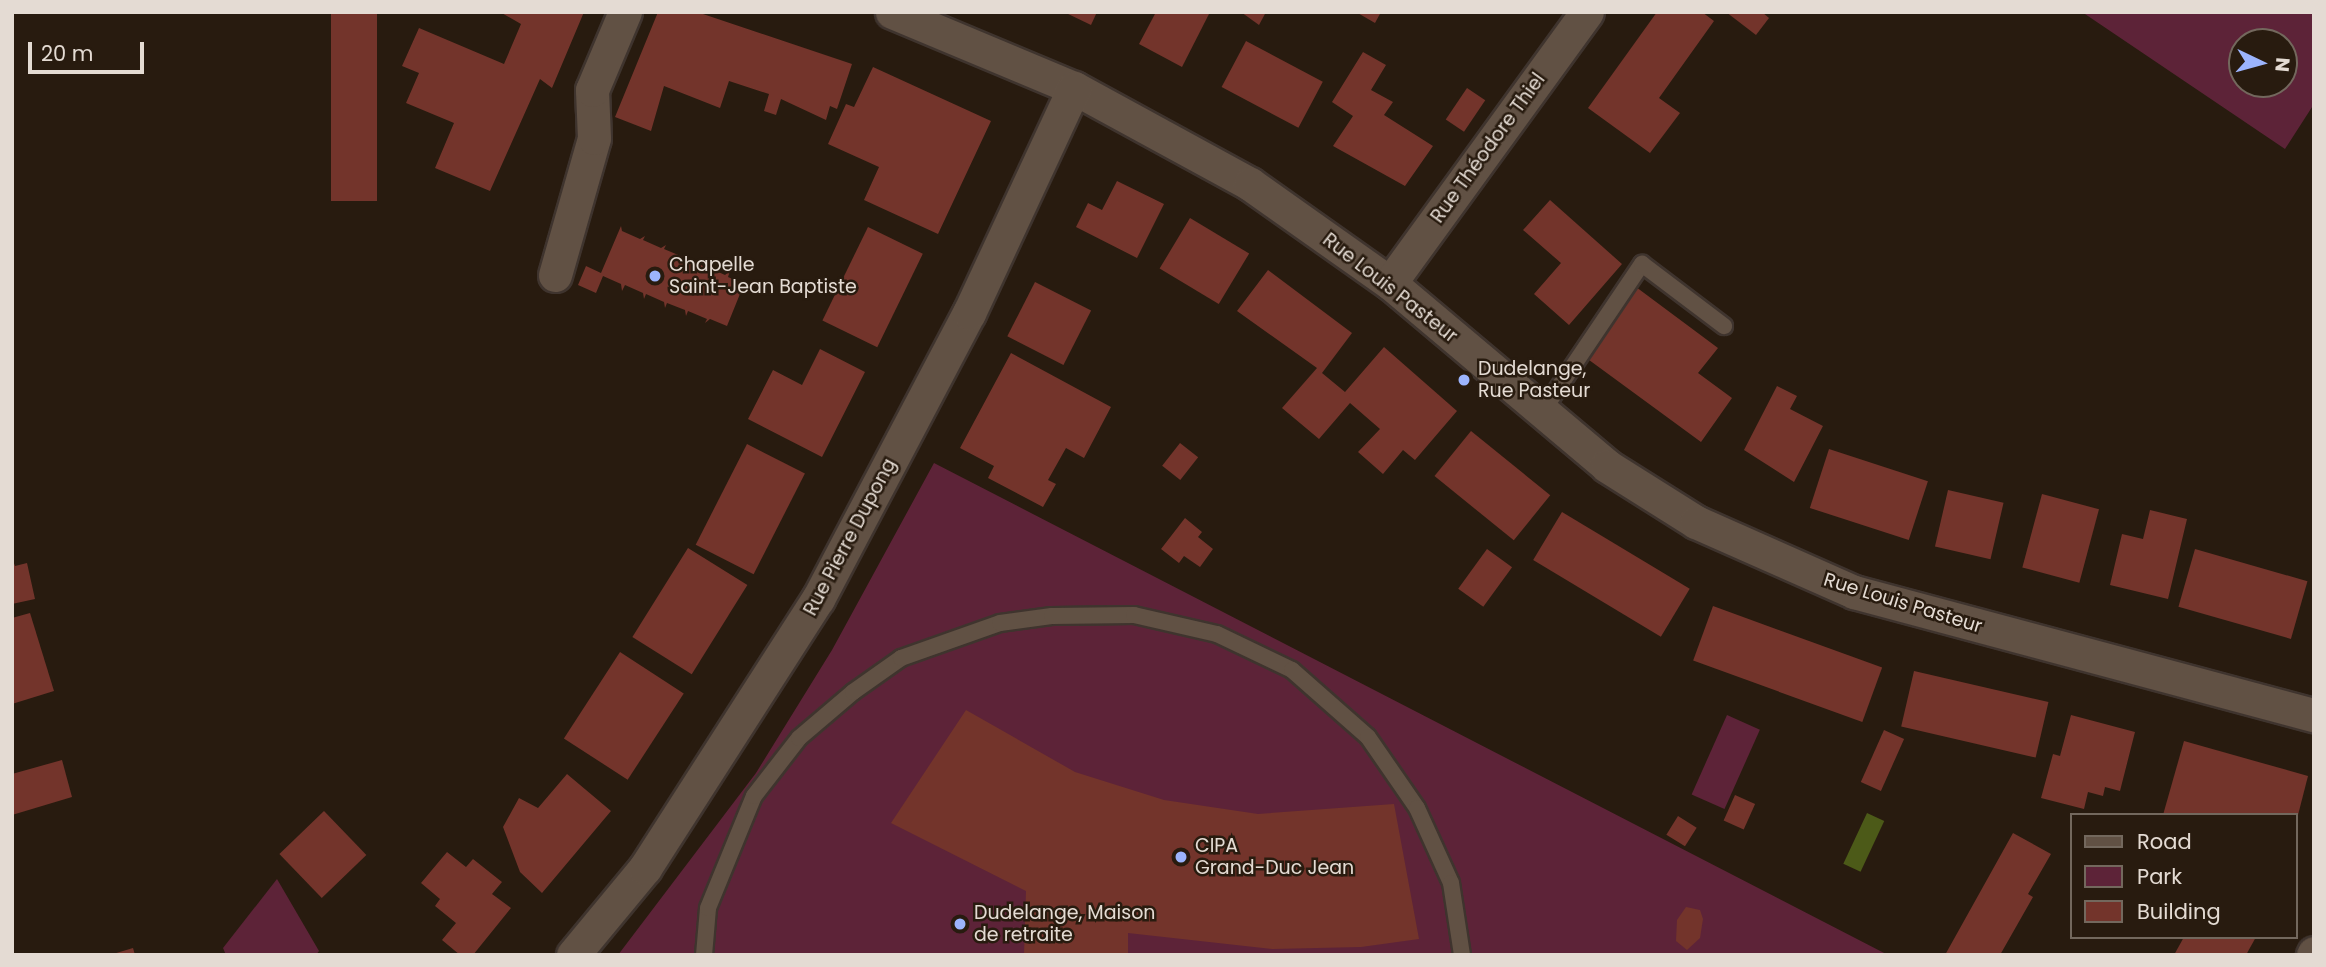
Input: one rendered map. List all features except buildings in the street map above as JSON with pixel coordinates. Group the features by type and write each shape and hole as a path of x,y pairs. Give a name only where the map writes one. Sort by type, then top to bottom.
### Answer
{"street":[{"path":"555,275 594,138 592,90 625,12"},
{"name":"Rue Louis Pasteur","path":"892,12 1074,88 1250,184 1390,283 1607,466 1696,522 1854,592 2314,715"},
{"name":"Rue Théodore Thiel","path":"1390,283 1587,12"},
{"name":"Rue Pierre Dupong","path":"573,955 645,869 818,599 969,313 1074,88"}],"lane":[{"path":"1542,412 1642,264 1724,326"},
{"path":"704,955 708,908 754,796 799,738 853,692 901,658 1000,623 1052,616 1134,615 1217,634 1292,670 1368,737 1417,808 1451,883 1462,955"}],"green space":[{"path":"2082,12 2314,12 2314,104 2285,149"},
{"path":"934,463 1888,955 618,955 756,773 832,650"},
{"path":"1727,715 1760,730 1725,809 1692,794"},
{"path":"277,879 319,951 316,955 226,955 223,948"}],"shaded area":[{"path":"1867,813 1884,821 1861,872 1843,864"}],"place":[{"name":"Chapelle Saint-Jean Baptiste","path":"655,276"},
{"name":"Dudelange, Rue Pasteur","path":"1464,380"},
{"name":"CIPA Grand-Duc Jean","path":"1181,857"},
{"name":"Dudelange, Maison de retraite","path":"960,924"}]}
